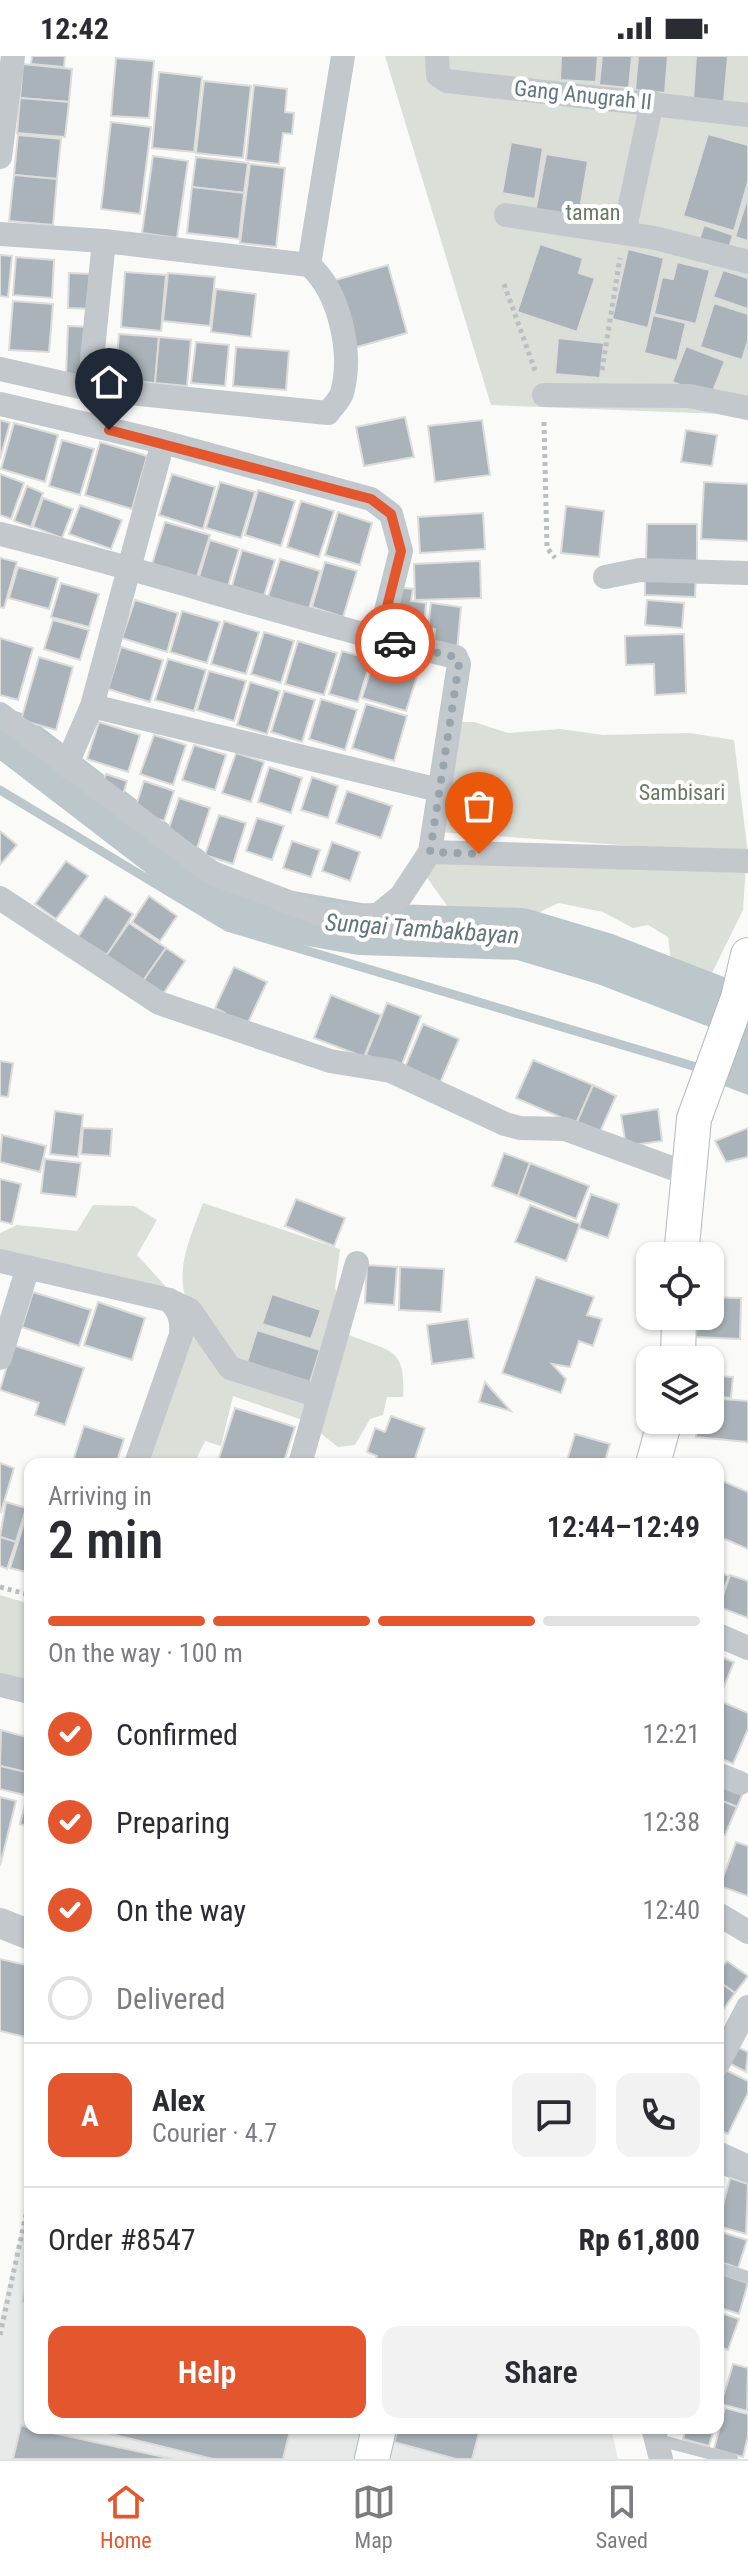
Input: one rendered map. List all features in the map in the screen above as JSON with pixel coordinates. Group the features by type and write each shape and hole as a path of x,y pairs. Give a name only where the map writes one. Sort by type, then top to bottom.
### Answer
{"main road":[{"path":"682,1242 694,1119 738,998 748,955"},
{"path":"655,1458 661,1434"},
{"path":"372,2459 378,2434"}],"street":[{"path":"0,157 13,56"},
{"path":"309,265 343,56"},
{"name":"Gang Anugrah II","path":"437,56 438,75 447,81 748,115"},
{"path":"624,233 652,102"},
{"path":"506,215 624,233 748,262"},
{"path":"0,234 104,241 309,265 325,279 345,342 342,394 328,413 89,389 0,369"},
{"path":"89,389 104,241"},
{"path":"544,395 689,396 748,408"},
{"path":"0,404 163,442 371,499 391,514 401,551 379,639"},
{"path":"66,766 92,706 127,565 163,442"},
{"path":"0,534 127,565 379,639 456,657 459,664 430,852 401,896 379,914 351,919 328,916 210,872 0,714"},
{"path":"605,577 640,570 748,573"},
{"path":"92,706 439,790"},
{"path":"430,852 748,861"},
{"path":"0,898 119,979 185,1014 330,1061 391,1071 505,1124 520,1128 565,1129 688,1174"},
{"path":"0,1261 169,1300 190,1310 230,1368 319,1396"},
{"path":"302,1458 357,1263"},
{"path":"0,1358 28,1267"},
{"path":"138,1458 181,1335 182,1322 177,1308 169,1300"},
{"path":"724,1638 748,1648"},
{"path":"0,1685 24,1691"},
{"path":"724,1918 748,1932"},
{"path":"0,1923 24,1933"},
{"path":"724,2053 748,2007"},
{"path":"724,2156 748,2167"}],"lane":[{"path":"724,2270 748,2277"},
{"path":"656,2442 732,2459"}],"path":[{"path":"598,393 624,233"},
{"path":"504,284 544,395 547,548 555,558"},
{"path":"0,1587 24,1593"},
{"path":"0,2335 24,2224"}],"shaded area":[{"path":"737,1025 748,1027 748,1095 711,1081"},
{"path":"24,2219 24,2434 612,2434 618,2459 0,2459 0,2319"}],"green space":[{"name":"taman","path":"385,56 748,56 748,415 491,405"},
{"name":"Sambisari","path":"452,722 474,722 508,733 560,729 603,735 690,733 734,740 748,854 439,832"},
{"name":"Sambisari","path":"422,857 746,865 743,910 707,983 671,961 668,937 648,925 633,928 603,912 558,903 524,920 453,914 425,875"},
{"path":"203,1203 340,1249 335,1288 349,1335 385,1349 398,1359 402,1368 403,1397 387,1397 383,1415 370,1419 355,1445 338,1447 305,1421 233,1396 221,1446 205,1441 197,1458 149,1458 187,1301 182,1277 190,1239"},
{"path":"93,1205 134,1206 157,1220 137,1255 177,1299 0,1257 0,1233 17,1225 77,1231"},
{"path":"0,1595 24,1602 24,1685 0,1679"}],"building":[{"path":"32,56 65,56 64,67 31,64"},
{"path":"561,56 598,56 596,82 560,80"},
{"path":"602,56 632,56 629,88 599,85"},
{"path":"638,56 668,56 665,93 635,90"},
{"path":"696,56 728,56 724,102 693,100"},
{"path":"116,58 154,61 149,118 111,116"},
{"path":"23,64 72,69 69,102 20,98"},
{"path":"159,72 202,77 194,152 152,148"},
{"path":"204,81 251,86 243,158 196,153"},
{"path":"254,85 287,89 285,112 294,113 292,134 283,133 279,164 246,160"},
{"path":"20,98 69,102 65,137 17,133"},
{"path":"111,122 151,127 140,214 101,209"},
{"path":"708,134 748,145 748,182 734,231 683,216"},
{"path":"18,135 61,139 57,179 14,175"},
{"path":"511,142 543,148 535,199 502,193"},
{"path":"546,154 588,161 578,221 535,213"},
{"path":"153,156 188,161 177,238 142,233"},
{"path":"196,157 248,163 244,193 192,187"},
{"path":"250,164 285,168 276,247 240,243"},
{"path":"14,175 57,179 53,225 9,221"},
{"path":"192,187 244,193 239,239 187,233"},
{"path":"748,196 748,241 735,237"},
{"path":"704,225 733,235 727,254 697,246"},
{"path":"540,244 583,258 579,273 595,278 577,332 517,312"},
{"path":"628,249 664,258 648,328 612,319"},
{"path":"0,255 12,256 8,297 0,296"},
{"path":"16,257 54,260 52,298 13,295"},
{"path":"677,262 710,270 696,324 654,314 662,277 673,279"},
{"path":"388,265 407,333 350,349 332,281"},
{"path":"723,270 748,278 748,309 713,297"},
{"path":"125,272 166,275 161,331 121,327"},
{"path":"69,273 93,274 92,309 68,308"},
{"path":"168,273 215,277 210,326 163,321"},
{"path":"216,289 256,294 251,337 211,332"},
{"path":"13,301 53,304 49,352 9,350"},
{"path":"714,303 748,314 748,341 742,360 700,347"},
{"path":"653,315 686,323 677,361 644,353"},
{"path":"68,326 88,327 86,377 66,376"},
{"path":"119,334 159,337 155,383 115,380"},
{"path":"159,337 191,340 187,386 155,383"},
{"path":"558,338 604,343 600,378 555,374"},
{"path":"196,342 229,345 225,386 191,383"},
{"path":"686,346 725,361 711,396 672,382"},
{"path":"236,347 289,351 286,390 233,386"},
{"path":"405,417 414,457 364,466 356,427"},
{"path":"0,420 10,423 0,459"},
{"path":"482,420 490,475 435,482 428,426"},
{"path":"14,423 58,435 45,482 1,469"},
{"path":"686,430 717,435 712,466 681,462"},
{"path":"62,440 94,449 80,495 49,486"},
{"path":"100,442 147,456 132,509 85,495"},
{"path":"0,474 24,483 11,519 0,515"},
{"path":"172,474 215,487 203,529 159,515"},
{"path":"220,482 255,492 241,538 206,528"},
{"path":"704,482 748,484 748,541 701,539"},
{"path":"27,486 43,493 31,527 14,521"},
{"path":"258,490 295,501 281,546 245,535"},
{"path":"43,498 73,509 62,538 33,527"},
{"path":"301,501 334,511 319,557 287,547"},
{"path":"80,505 122,520 111,549 69,534"},
{"path":"566,506 604,511 599,557 561,553"},
{"path":"338,512 372,523 360,565 325,555"},
{"path":"483,513 485,549 420,553 418,517"},
{"path":"165,522 210,535 197,577 152,564"},
{"path":"647,524 697,524 697,563 646,562"},
{"path":"210,540 239,549 228,586 199,577"},
{"path":"242,550 275,560 264,596 232,586"},
{"path":"0,558 17,562 4,608 0,607"},
{"path":"280,559 320,571 309,609 268,597"},
{"path":"480,561 481,598 415,600 414,564"},
{"path":"325,562 357,571 343,617 312,607"},
{"path":"18,567 58,578 49,609 9,598"},
{"path":"645,572 696,574 695,597 645,595"},
{"path":"61,583 99,594 89,627 51,617"},
{"path":"394,587 413,589 411,601 426,603 423,634 389,631"},
{"path":"135,600 178,613 167,652 122,638"},
{"path":"647,600 684,603 682,628 645,625"},
{"path":"431,603 461,607 457,651 433,648 435,629 428,628"},
{"path":"182,611 220,622 207,663 170,652"},
{"path":"53,620 89,630 80,660 44,649"},
{"path":"224,621 259,632 246,674 211,664"},
{"path":"264,632 294,641 281,683 251,674"},
{"path":"684,634 686,693 655,695 654,664 626,665 625,636"},
{"path":"0,638 33,648 18,700 0,695"},
{"path":"298,641 337,653 324,695 285,684"},
{"path":"121,647 163,660 150,702 108,689"},
{"path":"342,651 371,659 358,702 329,694"},
{"path":"39,657 73,667 56,730 21,720"},
{"path":"168,659 206,670 194,711 155,700"},
{"path":"374,659 418,673 406,711 362,698"},
{"path":"209,671 246,681 234,721 197,710"},
{"path":"250,682 280,691 267,734 237,725"},
{"path":"284,691 315,700 302,742 271,732"},
{"path":"321,699 357,710 345,750 309,739"},
{"path":"366,704 407,716 394,761 352,748"},
{"path":"99,722 140,735 128,772 87,759"},
{"path":"154,735 186,745 173,785 140,774"},
{"path":"194,745 226,755 215,790 182,780"},
{"path":"236,753 264,762 251,802 222,793"},
{"path":"269,767 302,778 291,813 258,802"},
{"path":"106,774 127,781 123,795 101,788"},
{"path":"312,777 338,786 328,818 301,810"},
{"path":"144,781 174,791 164,821 134,812"},
{"path":"347,791 392,806 381,838 336,823"},
{"path":"179,798 210,808 197,848 166,837"},
{"path":"219,815 246,823 233,864 205,855"},
{"path":"257,818 284,826 272,860 246,851"},
{"path":"0,831 17,845 0,865"},
{"path":"292,841 320,850 311,877 283,868"},
{"path":"332,842 360,852 350,881 322,871"},
{"path":"66,861 88,876 56,919 35,904"},
{"path":"105,896 133,914 107,955 78,937"},
{"path":"149,896 177,916 160,941 132,922"},
{"path":"129,923 166,948 143,981 106,956"},
{"path":"166,948 185,961 163,994 143,981"},
{"path":"234,967 267,982 244,1031 221,1021 225,1013 215,1008"},
{"path":"331,995 381,1015 364,1057 314,1038"},
{"path":"387,1003 421,1016 400,1069 366,1055"},
{"path":"423,1024 459,1039 440,1083 405,1067"},
{"path":"533,1060 593,1085 576,1124 516,1098"},
{"path":"0,1061 13,1063 8,1097 0,1096"},
{"path":"593,1085 616,1096 599,1134 576,1124"},
{"path":"658,1109 662,1141 626,1146 621,1115"},
{"path":"55,1111 83,1115 78,1157 50,1154"},
{"path":"83,1128 112,1129 110,1156 81,1154"},
{"path":"748,1128 748,1157 726,1162 715,1141"},
{"path":"2,1135 46,1146 40,1172 0,1162"},
{"path":"504,1153 530,1163 518,1196 492,1186"},
{"path":"45,1159 81,1163 76,1197 41,1193"},
{"path":"530,1163 589,1186 576,1219 518,1196"},
{"path":"0,1179 21,1184 12,1224 0,1221"},
{"path":"591,1194 619,1204 608,1238 579,1228"},
{"path":"296,1199 345,1218 334,1246 285,1226"},
{"path":"530,1205 580,1224 566,1261 515,1242"},
{"path":"367,1265 397,1267 394,1305 365,1303"},
{"path":"400,1267 444,1269 441,1312 399,1310"},
{"path":"536,1277 594,1297 587,1315 602,1319 593,1346 579,1341 570,1367 552,1364 566,1379 561,1393 502,1373"},
{"path":"33,1292 91,1310 79,1346 22,1327"},
{"path":"272,1294 321,1310 311,1339 262,1324"},
{"path":"724,1297 741,1298 740,1339 696,1337 696,1330 724,1330"},
{"path":"98,1302 145,1318 132,1360 84,1345"},
{"path":"468,1319 474,1358 432,1364 427,1325"},
{"path":"257,1330 320,1350 309,1385 246,1365"},
{"path":"13,1345 84,1368 65,1425 35,1415 39,1403 0,1390"},
{"path":"724,1377 733,1377 731,1398 724,1397"},
{"path":"485,1382 511,1411 479,1402"},
{"path":"724,1399 748,1401 748,1442 696,1437 696,1434 724,1434"},
{"path":"235,1408 295,1427 285,1458 219,1458"},
{"path":"391,1416 425,1428 415,1458 376,1458 367,1452 375,1428 385,1432"},
{"path":"84,1426 124,1439 118,1458 74,1458"},
{"path":"575,1434 610,1444 606,1458 568,1458"},
{"path":"0,1463 14,1468 1,1512 0,1511"},
{"path":"724,1482 748,1492 748,1549 724,1539"},
{"path":"6,1502 24,1507 16,1542 0,1537"},
{"path":"24,1523 24,1572 10,1568"},
{"path":"0,1537 16,1542 7,1569 0,1566"},
{"path":"730,1575 748,1581 748,1618 724,1609 724,1592"},
{"path":"724,1658 734,1662 724,1686"},
{"path":"724,1703 748,1713 748,1729 733,1764 724,1760"},
{"path":"1,1730 24,1736 24,1772 0,1766"},
{"path":"0,1766 24,1772 24,1795 0,1789"},
{"path":"724,1777 746,1786 737,1807 724,1802"},
{"path":"0,1797 16,1801 0,1866"},
{"path":"724,1802 737,1807 724,1835"},
{"path":"736,1842 748,1846 748,1896 724,1887 724,1875"},
{"path":"0,1959 24,1965 24,2037 0,2031"},
{"path":"727,1961 748,1976 735,1993 724,1985 724,1965"},
{"path":"724,1985 735,1993 724,2008"},
{"path":"735,2046 748,2052 746,2072 727,2062"},
{"path":"726,2070 748,2081 748,2093 728,2134 724,2132"},
{"path":"730,2178 748,2184 746,2234 724,2228 724,2202"},
{"path":"724,2233 747,2240 738,2268 724,2263"},
{"path":"724,2275 748,2283 739,2314 724,2309"},
{"path":"724,2314 739,2319 728,2350 724,2348"},
{"path":"733,2364 748,2368 747,2411 724,2405"},
{"path":"725,2408 748,2414 748,2436 743,2457 714,2449 718,2434 724,2434"},
{"path":"21,2425 24,2426 24,2434 58,2434 173,2459 13,2459"},
{"path":"111,2434 289,2434 283,2459 213,2459"},
{"path":"396,2434 479,2434 472,2459 456,2459 394,2442"},
{"path":"684,2434 712,2434 709,2446 683,2439"}],"waterway":[{"name":"Sungai Tambakbayan","path":"12,737 218,895 275,914 360,929 521,934 605,959 748,1014"},
{"path":"0,790 227,927 703,1069"},
{"path":"724,2171 748,2181"}],"way so far":[{"path":"395,643 456,657 459,664 430,852 479,854"}],"route":[{"path":"109,430 371,499 391,514 398,530 401,551 379,639 395,643"}]}
